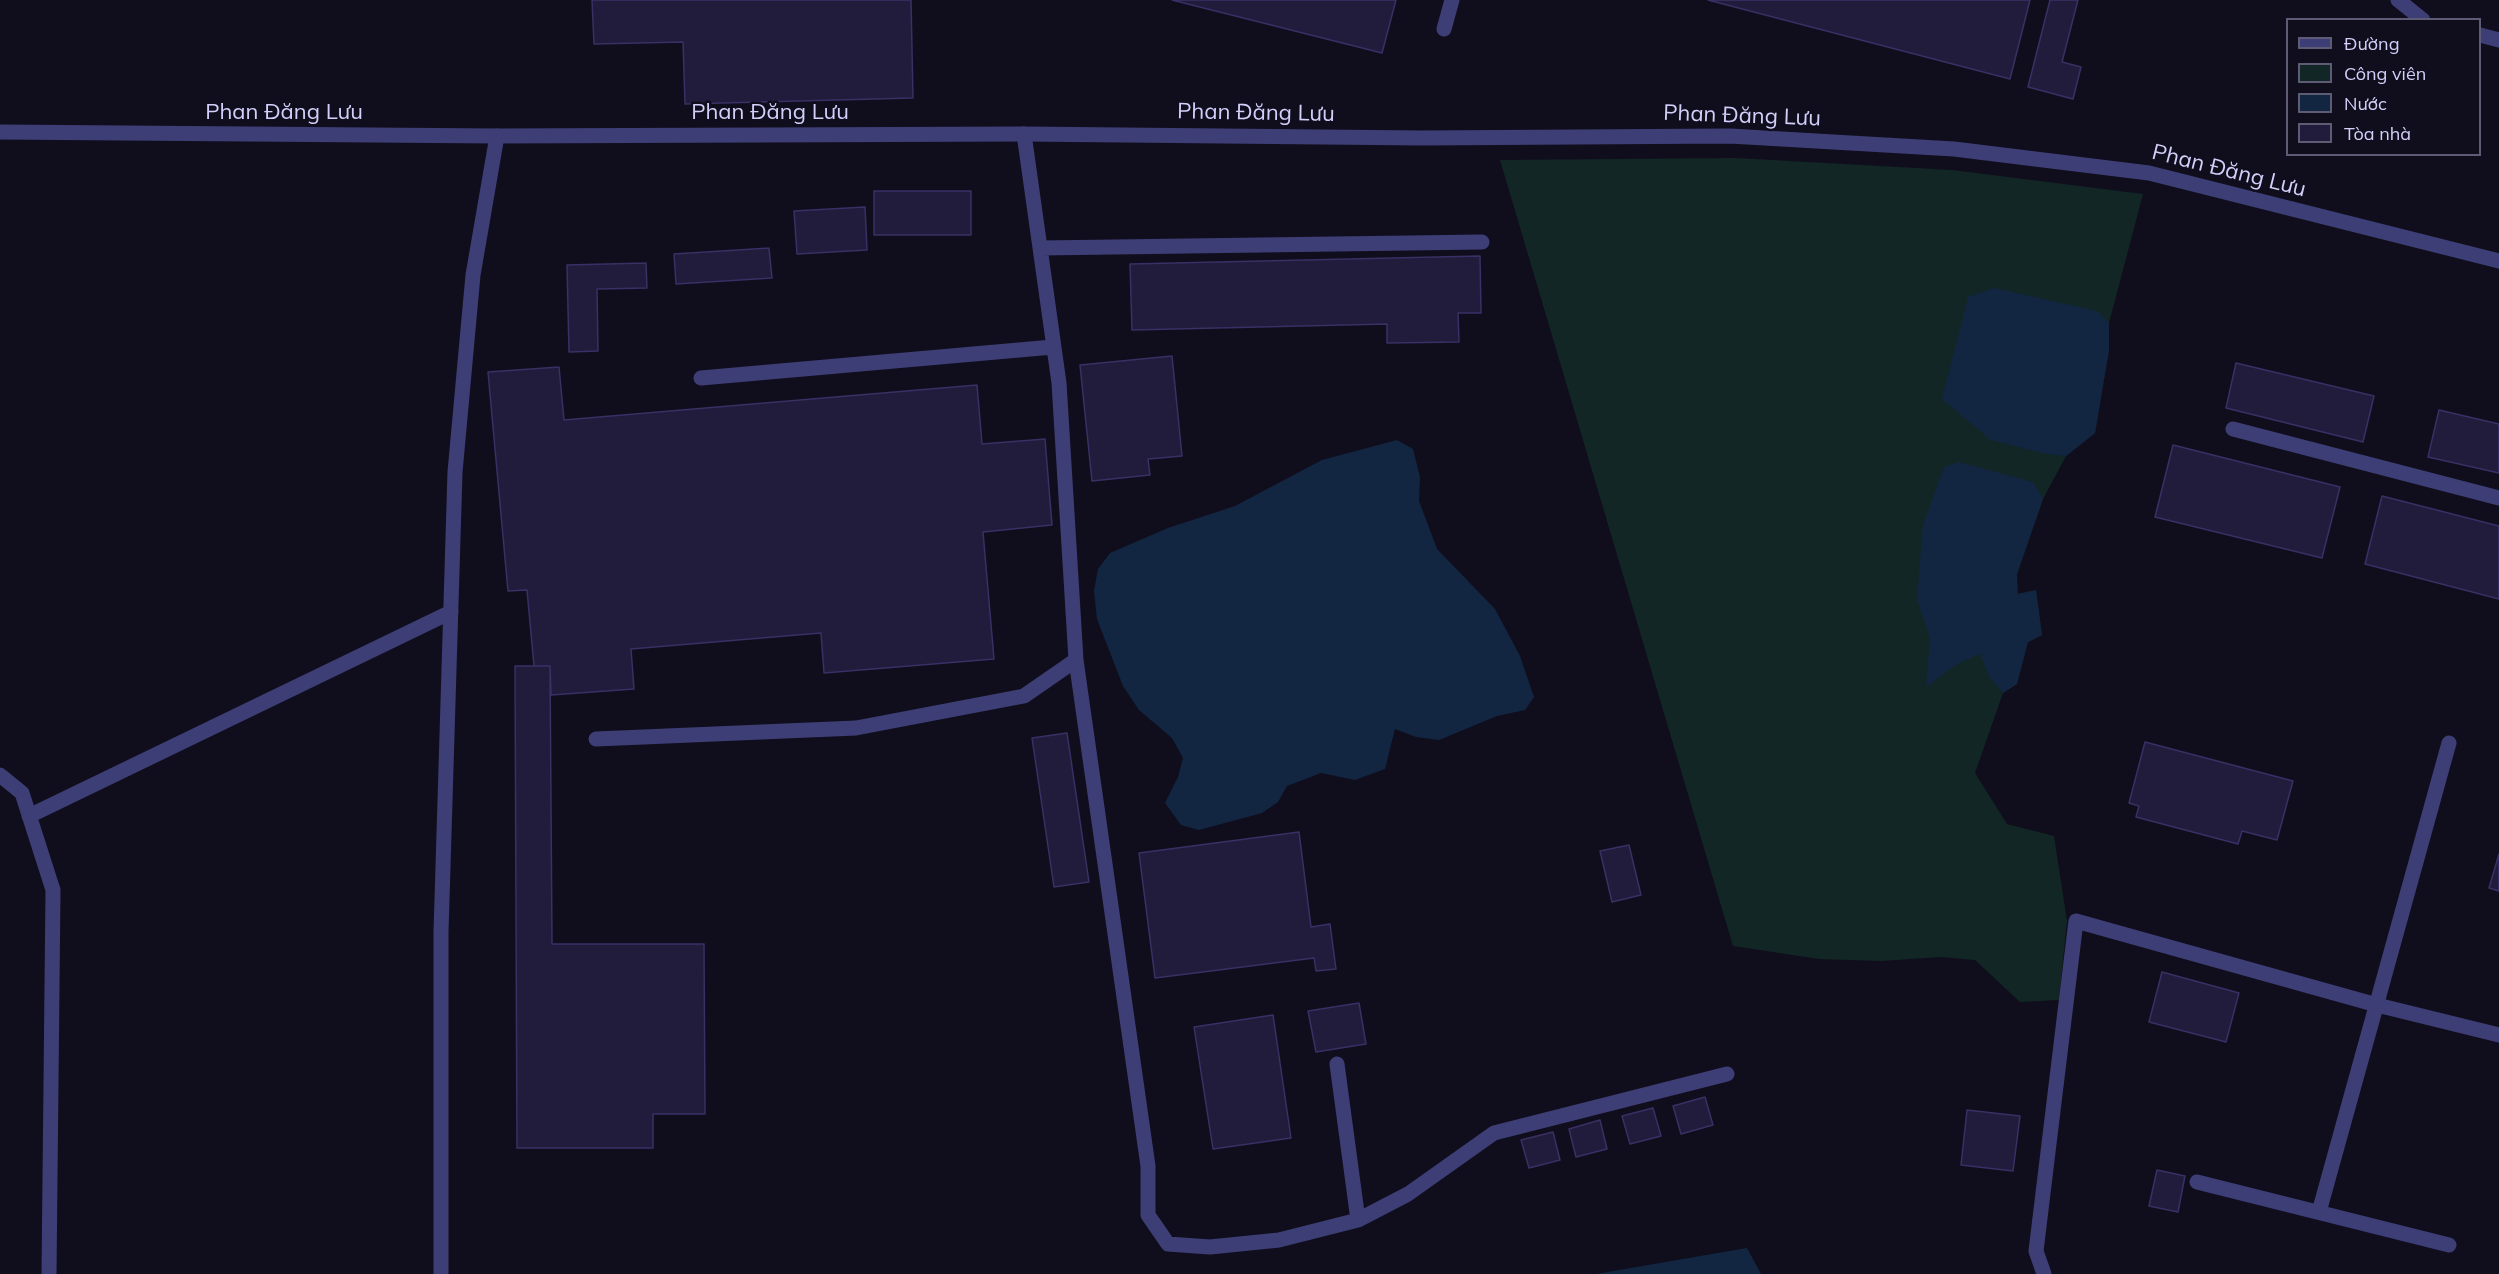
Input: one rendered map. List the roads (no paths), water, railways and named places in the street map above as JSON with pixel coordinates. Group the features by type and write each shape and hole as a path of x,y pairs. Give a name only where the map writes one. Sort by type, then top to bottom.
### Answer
{"street":[{"path":"1444,29 1452,0"},
{"path":"2398,0 2420,18"},
{"path":"2481,35 2499,40"},
{"name":"Phan Đăng Lưu","path":"0,132 497,136 1024,134 1411,138 1730,136 1954,148 2149,173 2499,261"},
{"path":"1024,134 1059,382 1076,660 1148,1166 1148,1215 1168,1244 1210,1247 1279,1240 1358,1220 1408,1194 1494,1133 1727,1074"},
{"path":"441,1274 441,932 455,471 473,274 497,136"},
{"path":"1040,248 1482,242"},
{"path":"701,378 1053,346"},
{"path":"2233,429 2499,498"},
{"path":"29,816 451,612"},
{"path":"596,740 855,728 1024,696 1076,660"},
{"path":"2319,1212 2449,743"},
{"path":"0,775 22,792 53,890 49,1274"},
{"path":"2043,1274 2036,1251 2076,921 2377,1005 2499,1035"},
{"path":"1337,1064 1358,1220"},
{"path":"2198,1182 2449,1245"}],"water":[{"path":"1994,288 2097,311 2109,323 2109,350 2095,433 2066,456 2042,453 1991,440 1942,399 1968,297"},
{"path":"1397,440 1413,449 1420,477 1419,501 1437,549 1495,609 1520,656 1534,697 1525,710 1497,716 1439,740 1416,737 1395,729 1385,769 1355,780 1321,773 1287,786 1278,802 1262,813 1199,830 1181,825 1165,803 1178,777 1183,758 1172,738 1139,710 1123,686 1097,619 1094,591 1098,569 1110,553 1168,528 1235,506 1322,460"},
{"path":"1959,462 2033,482 2043,499 2017,574 2017,594 2036,590 2042,635 2028,642 2017,684 2003,693 1990,678 1980,654 1957,664 1926,687 1930,638 1917,600 1923,525 1944,467"},
{"path":"1747,1248 1761,1274 1596,1274"}]}
